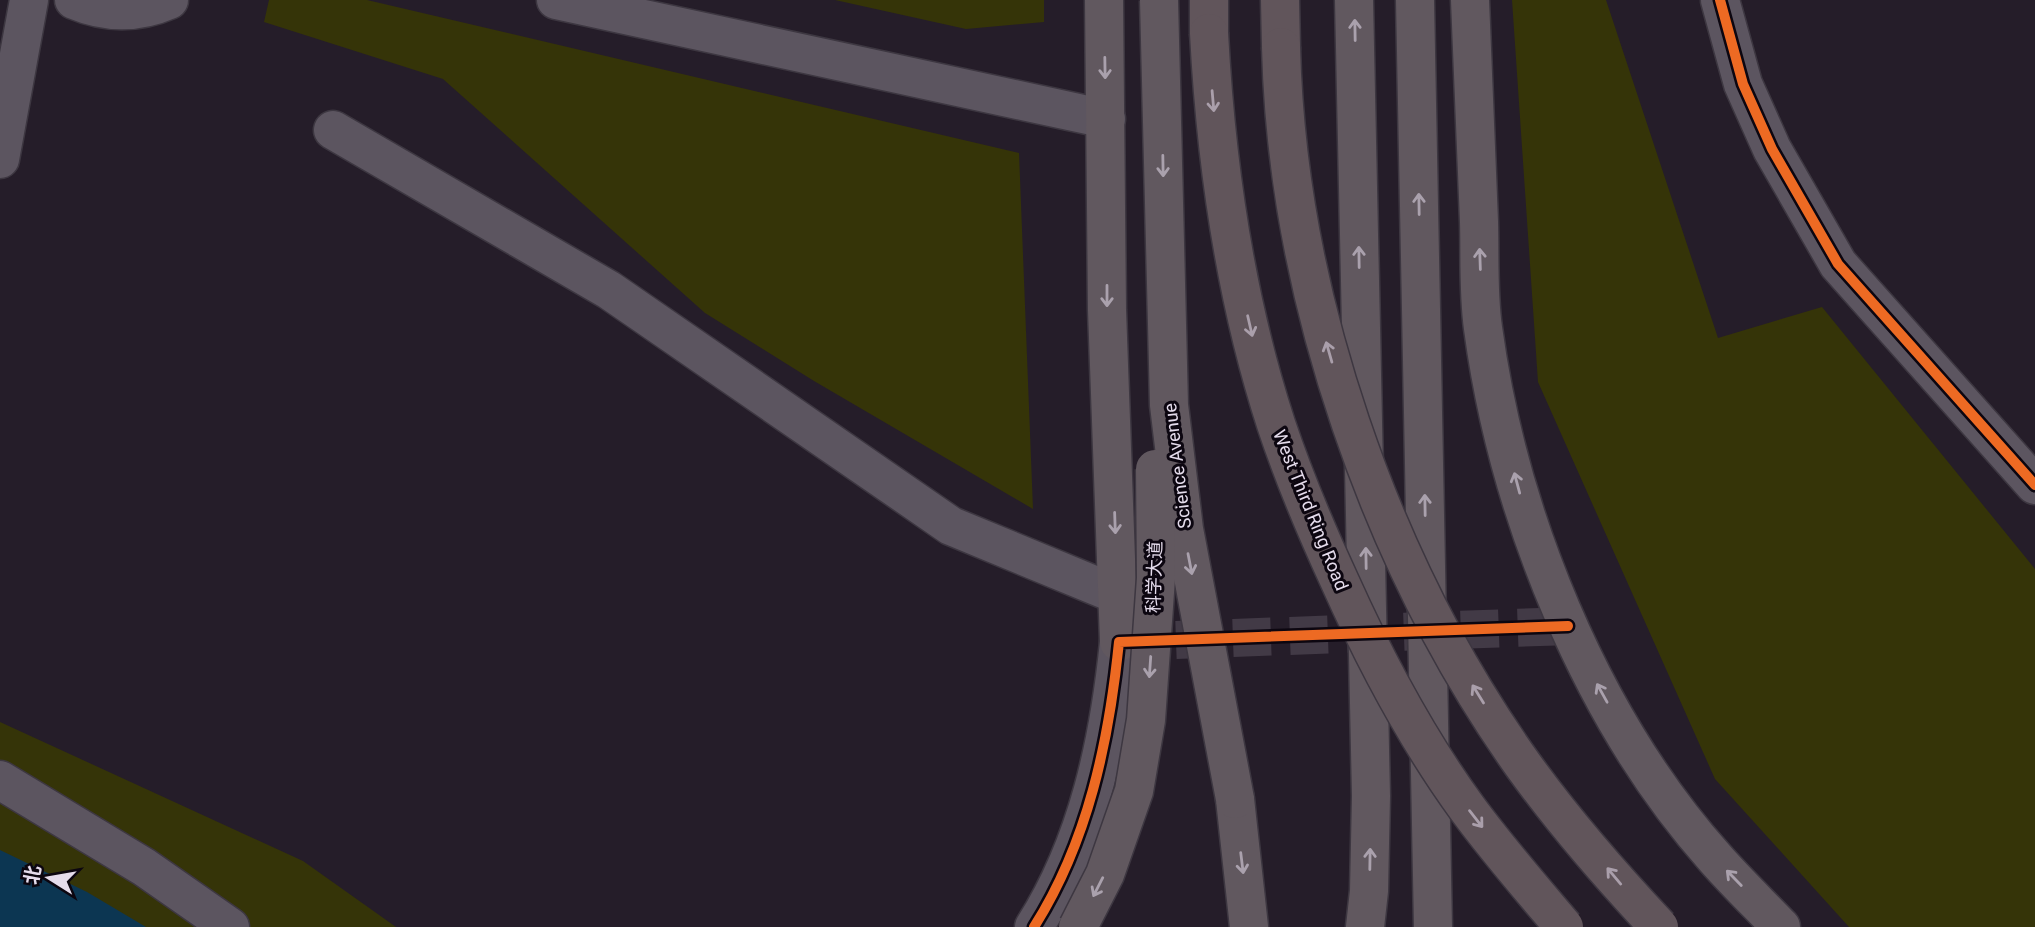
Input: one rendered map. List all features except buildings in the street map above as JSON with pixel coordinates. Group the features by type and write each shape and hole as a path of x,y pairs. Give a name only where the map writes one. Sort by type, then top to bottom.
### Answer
{"highway":[{"path":"1280,0 1289,151 1307,264 1326,345 1371,480 1434,618 1523,765 1623,888 1659,927"},
{"name":"West Third Ring Road","path":"1209,17 1212,85 1222,187 1239,278 1255,352 1276,424 1306,506 1371,651 1417,730 1466,806 1564,927"}],"main road":[{"path":"1104,0 1107,310 1119,642"},
{"name":"Science Avenue","path":"1159,0 1168,405 1184,529 1235,799 1249,927"},
{"path":"1354,0 1371,796 1369,891 1365,927"},
{"path":"1415,0 1433,922"},
{"path":"1471,0 1482,326 1498,411 1527,521 1568,626 1593,679 1624,733 1663,792 1714,857 1781,927"},
{"name":"科学大道","path":"1078,927 1105,874 1134,791 1146,720 1156,578 1155,473 1150,386 1165,257"}],"street":[{"path":"0,159 29,0"},
{"path":"75,0 90,7 113,12 155,7 169,0"},
{"path":"555,0 1106,119"},
{"path":"1720,0 1743,84 1772,149 1838,264 2035,485"},
{"path":"333,130 609,290 951,526 1118,595"},
{"path":"1034,927 1046,908 1073,850 1094,790 1112,707 1119,642"},
{"path":"0,780 144,867 230,927"}],"shaded area":[{"path":"269,0 367,0 1019,153 1033,509 814,381 705,313 443,79 264,22"},
{"path":"835,0 1044,0 1044,22 966,29"},
{"path":"1512,0 1606,0 1718,338 1822,307 2035,569 2035,927 1849,927 1715,779 1538,382"},
{"path":"0,722 303,861 396,927 0,927"}],"water":[{"path":"0,850 87,892 146,927 0,927"}],"tunnel":[{"path":"1119,642 1568,626"}],"cycle path":[{"path":"1720,0 1743,84 1772,149 1838,264 2035,485"},
{"path":"1034,927 1069,861 1093,790 1109,716 1119,642 1568,626"}]}
